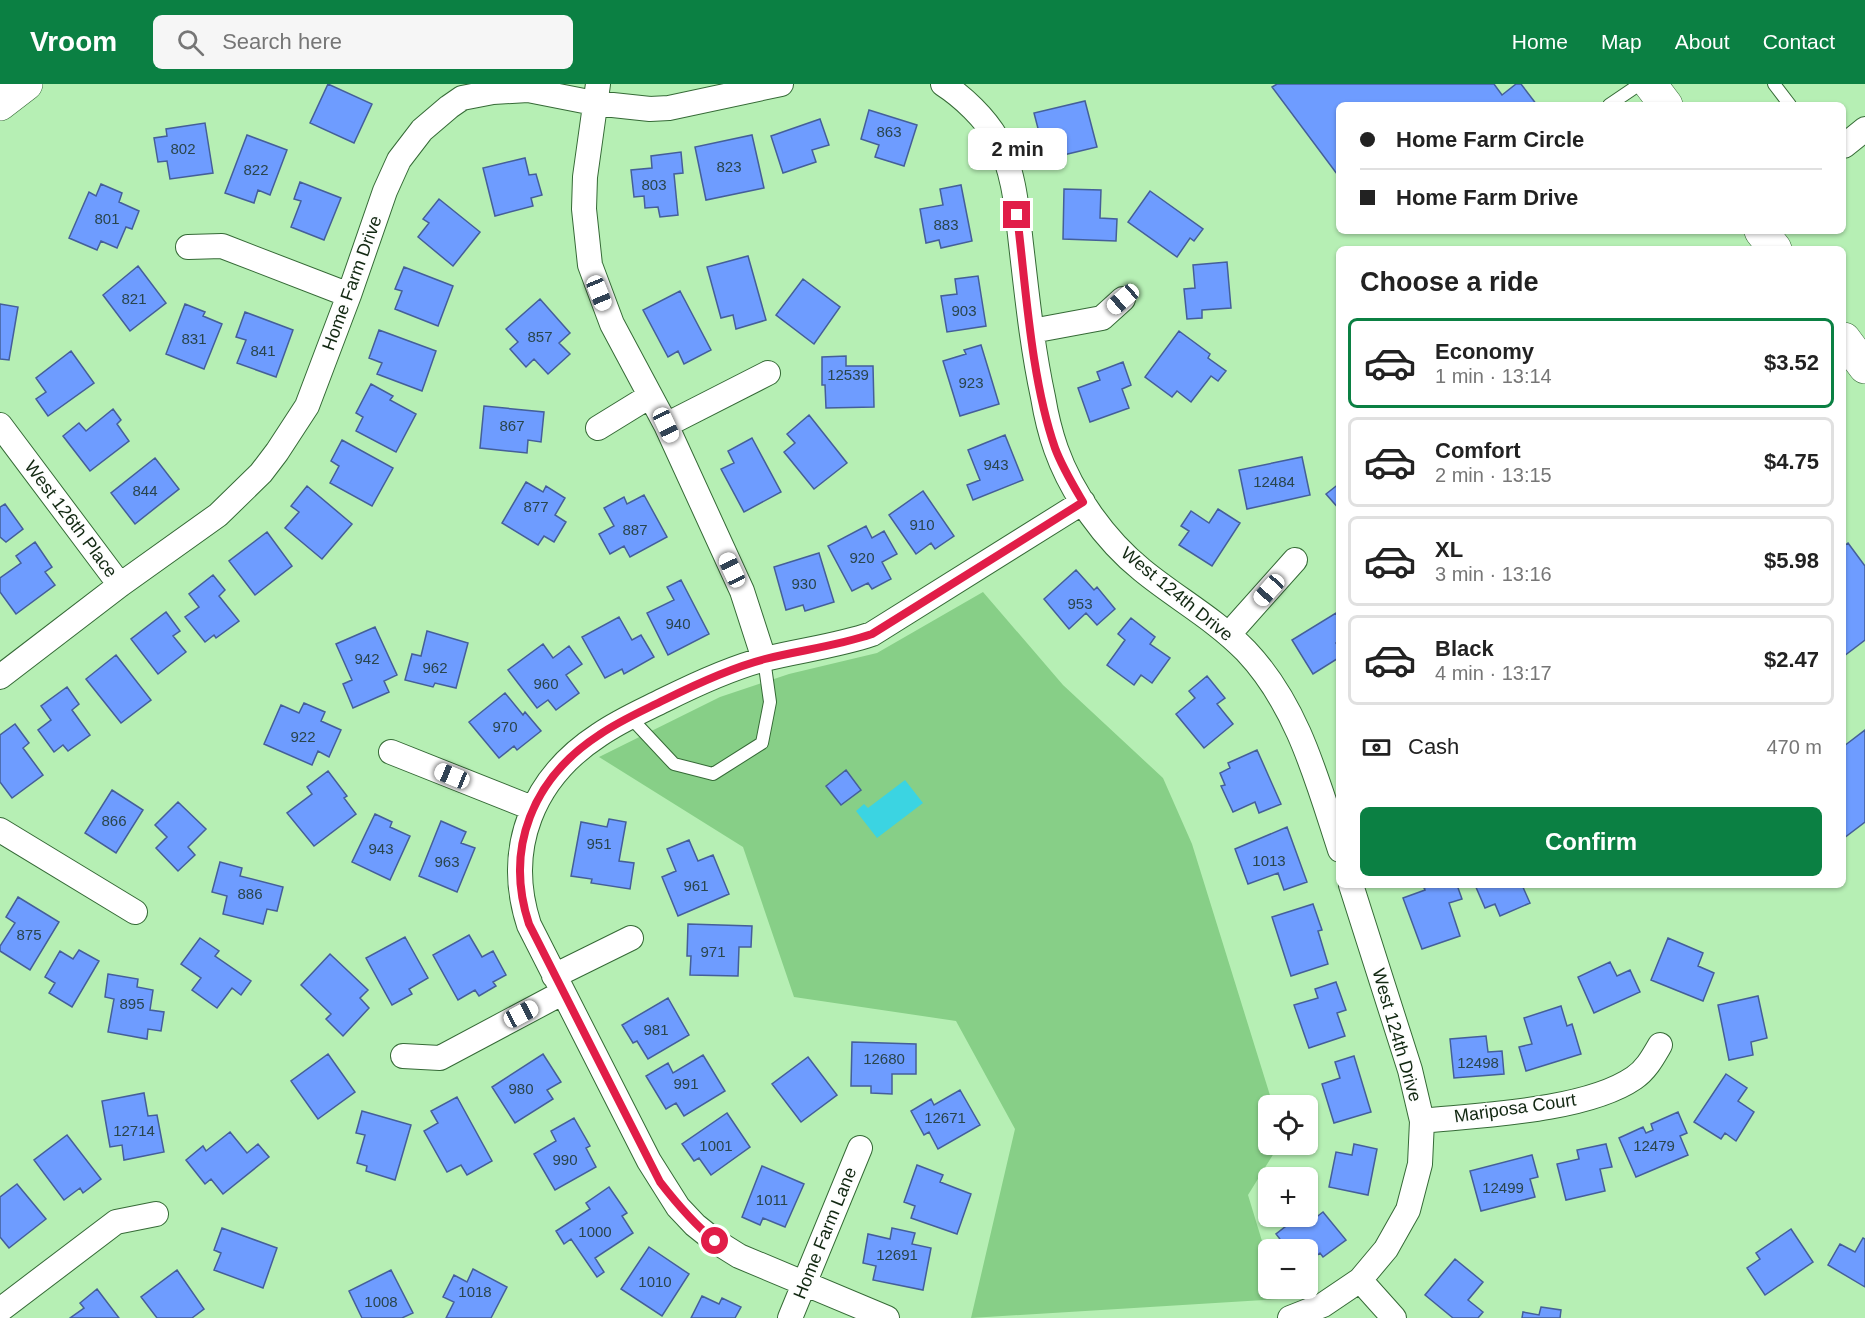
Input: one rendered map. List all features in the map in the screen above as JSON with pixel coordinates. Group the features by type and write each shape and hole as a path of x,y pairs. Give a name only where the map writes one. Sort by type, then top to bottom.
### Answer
{"street":[{"path":"0,104 26,84"},
{"name":"Home Farm Drive","path":"0,677 120,585 218,515 261,473 307,406 385,191 399,160 422,130 460,91 528,90 596,93 650,109 669,108 781,84"},
{"path":"943,84 963,99 988,126 1006,159 1017,215 1032,331 1102,318 1123,299"},
{"path":"1650,84 1664,102"},
{"path":"596,93 585,177 584,209 590,265 612,324 666,425 742,591 764,659"},
{"path":"1846,144 1865,129"},
{"path":"188,247 222,246 349,295"},
{"name":"West 124th Drive","path":"1032,331 1050,431 1056,451 1083,502 1115,544 1141,569 1198,609 1228,634 1265,673 1279,693 1307,750 1336,838"},
{"path":"1846,342 1865,367"},
{"path":"666,425 768,373"},
{"path":"598,428 650,396"},
{"name":"West 126th Place","path":"0,425 120,585"},
{"path":"887,1318 739,1256 695,1225 678,1207 649,1161 529,924 522,905 520,885 523,842 532,808 555,772 598,735 696,684 764,659 872,634 1083,502"},
{"path":"1228,634 1295,560"},
{"path":"391,752 532,808"},
{"path":"0,830 135,912"},
{"name":"West 124th Drive","path":"1290,1318 1323,1305 1360,1280 1386,1249 1408,1210 1420,1164 1422,1121 1410,1070 1352,888"},
{"path":"403,1056 440,1058 631,939"},
{"name":"Mariposa Court","path":"1422,1121 1524,1110 1600,1094 1635,1078 1646,1068 1660,1045"},
{"name":"Home Farm Lane","path":"790,1318 860,1148"},
{"path":"0,1310 116,1222 156,1214"},
{"path":"1360,1280 1394,1318"}],"lane":[{"path":"1613,102 1640,84"},
{"path":"1774,84 1788,102"},
{"path":"630,717 674,764 713,774 762,742 770,702 764,659"}],"green space":[{"path":"983,592 1063,685 1163,778 1192,844 1270,1095 1258,1095 1258,1155 1273,1155 1265,1167 1258,1167 1258,1179 1248,1195 1261,1239 1258,1239 1258,1299 1279,1299 971,1318 1015,1129 956,1021 794,997 743,847 599,757 720,697 789,674 877,653"}],"water":[{"path":"905,780 923,803 877,838 856,811 864,804 868,808"}],"building":[{"path":"328,84 372,104 354,143 310,123"},
{"path":"1277,84 1494,84 1502,95 1516,84 1521,84 1535,102 1336,102 1336,173 1272,87"},
{"path":"1085,101 1097,147 1055,157 1051,138 1041,140 1034,113"},
{"path":"869,110 917,125 904,166 875,157 879,145 861,139"},
{"path":"820,119 829,145 812,150 816,162 783,173 771,136"},
{"path":"205,123 213,173 170,179 167,161 158,162 154,138 167,136 166,129"},
{"path":"247,135 287,150 270,195 258,190 254,203 225,193"},
{"path":"752,135 764,188 706,200 695,147"},
{"path":"681,152 683,173 674,174 678,215 660,217 658,207 645,208 644,196 634,197 631,170 652,168 651,156"},
{"path":"525,158 529,175 536,174 542,195 531,198 533,206 495,216 483,168"},
{"path":"300,182 341,198 324,240 291,227 301,201 294,199"},
{"path":"101,184 122,193 119,202 139,211 132,229 126,227 117,248 101,241 97,250 69,238 89,192 96,196"},
{"path":"961,185 972,241 941,248 939,240 926,243 920,209 943,205 940,189"},
{"path":"1064,189 1101,190 1100,218 1117,219 1116,241 1063,239"},
{"path":"1150,191 1203,229 1194,241 1190,238 1177,257 1128,222"},
{"path":"439,199 480,232 453,266 418,237 429,223 423,219"},
{"path":"748,256 766,320 736,329 733,315 721,318 707,267"},
{"path":"1227,262 1231,308 1202,310 1202,318 1187,319 1184,289 1195,288 1193,265"},
{"path":"138,266 166,303 130,331 103,295"},
{"path":"404,267 453,286 438,326 395,309 402,291 395,289"},
{"path":"978,276 986,326 947,332 941,296 957,294 955,279"},
{"path":"803,279 840,307 814,344 776,315"},
{"path":"680,291 711,350 684,364 678,351 668,357 643,310"},
{"path":"540,299 570,333 559,343 570,354 548,374 534,359 526,367 510,349 518,342 506,329"},
{"path":"0,304 18,307 9,360 0,359"},
{"path":"185,304 205,312 203,316 222,324 204,369 166,354"},
{"path":"245,312 293,330 276,377 237,363 246,340 236,337"},
{"path":"379,330 436,351 422,391 377,374 382,363 369,358"},
{"path":"1179,331 1210,354 1208,358 1226,371 1218,381 1211,376 1191,402 1177,391 1172,397 1145,377"},
{"path":"981,345 999,404 960,416 943,361 966,354 964,350"},
{"path":"71,351 94,383 48,416 36,399 46,392 36,378"},
{"path":"846,356 846,366 873,366 874,407 826,408 825,385 822,385 822,357"},
{"path":"1123,362 1131,385 1122,389 1129,408 1090,422 1078,388 1100,380 1097,372"},
{"path":"371,384 393,396 390,400 416,414 396,452 356,431 363,417 356,413"},
{"path":"484,406 544,412 541,442 528,440 527,453 480,448"},
{"path":"113,409 121,420 117,424 129,441 90,471 63,436 79,423 86,431"},
{"path":"809,415 847,463 814,489 784,452 795,443 787,434"},
{"path":"1005,435 1023,480 973,500 967,485 980,480 968,450"},
{"path":"752,438 781,492 744,512 721,469 734,463 728,451"},
{"path":"342,440 393,468 372,506 330,483 339,466 331,461"},
{"path":"1302,457 1310,495 1247,509 1239,470"},
{"path":"155,458 179,489 135,524 111,493"},
{"path":"526,482 543,492 546,486 565,498 555,515 566,522 554,542 544,536 538,545 502,523"},
{"path":"307,486 352,524 322,559 285,528 299,512 291,506"},
{"path":"1336,486 1336,505 1326,494"},
{"path":"923,491 954,536 935,549 931,543 916,554 889,515"},
{"path":"644,495 667,537 630,557 624,546 610,554 599,534 614,526 604,508 624,497 627,504"},
{"path":"5,504 23,529 6,542 0,537 0,507"},
{"path":"1218,509 1240,523 1212,566 1179,545 1189,531 1181,526 1191,511 1209,523"},
{"path":"866,526 872,538 884,531 897,554 882,562 891,579 872,589 868,583 852,591 828,546"},
{"path":"267,532 292,566 255,595 229,561"},
{"path":"35,542 52,567 45,572 55,585 16,614 0,592 0,578 21,563 16,556"},
{"path":"1848,543 1865,566 1865,640 1846,654 1846,544"},
{"path":"819,553 834,602 805,611 803,605 786,610 774,567"},
{"path":"1076,570 1094,590 1097,587 1115,609 1097,625 1086,613 1069,629 1044,599"},
{"path":"213,575 225,590 219,596 239,621 216,638 214,635 205,642 185,617 199,607 189,594"},
{"path":"681,580 709,634 668,655 647,613 674,600 667,587"},
{"path":"166,612 180,631 173,636 186,652 158,674 131,639"},
{"path":"1336,613 1336,660 1313,674 1292,640"},
{"path":"619,617 632,640 641,635 654,657 624,674 622,669 605,678 582,637"},
{"path":"1131,618 1155,637 1150,644 1170,658 1152,683 1141,675 1134,685 1107,665 1125,640 1118,634"},
{"path":"375,627 397,675 384,681 389,692 353,708 343,684 352,680 336,644"},
{"path":"427,631 468,643 456,688 435,683 433,687 405,680 412,654 421,656"},
{"path":"543,644 553,658 569,646 582,664 566,675 579,693 556,710 548,700 537,708 508,670"},
{"path":"116,655 151,700 121,723 86,679"},
{"path":"1207,676 1225,698 1217,704 1233,724 1204,748 1176,714 1195,698 1189,691"},
{"path":"67,687 79,704 72,710 90,735 68,751 63,745 54,752 38,730 51,720 41,706"},
{"path":"505,693 523,715 525,712 541,731 517,750 514,746 499,758 469,722"},
{"path":"304,703 325,712 321,721 341,730 329,757 318,751 312,765 264,744 281,705 299,713"},
{"path":"15,724 29,743 23,748 43,775 12,798 0,782 0,735"},
{"path":"1865,730 1865,822 1846,836 1846,744"},
{"path":"1257,750 1281,804 1259,813 1255,802 1233,812 1221,786 1225,785 1220,773 1230,768 1228,763"},
{"path":"846,770 861,790 841,805 826,786"},
{"path":"328,771 347,796 344,798 356,814 314,846 287,813 312,794 307,787"},
{"path":"112,790 143,810 116,853 85,833"},
{"path":"178,802 206,829 188,847 195,855 178,871 156,848 167,837 155,825"},
{"path":"375,814 392,822 390,827 410,836 390,880 352,862"},
{"path":"609,819 626,822 619,861 634,863 630,889 591,883 592,879 571,876 581,822 607,827"},
{"path":"441,821 466,832 461,843 475,848 457,892 419,876"},
{"path":"1287,827 1307,882 1284,890 1278,873 1248,884 1235,849"},
{"path":"689,840 698,861 713,855 729,894 678,916 662,877 676,871 667,849"},
{"path":"220,862 242,868 240,876 283,887 277,911 267,909 263,924 223,914 227,896 212,892"},
{"path":"1424,888 1458,888 1462,899 1449,903 1460,936 1422,949 1403,898 1425,890"},
{"path":"1476,888 1523,888 1530,903 1500,916 1495,904 1485,908"},
{"path":"18,897 59,922 30,970 0,951 0,946 15,923 6,917"},
{"path":"1313,904 1322,930 1318,931 1328,964 1291,976 1272,917"},
{"path":"688,924 752,926 751,947 739,947 738,976 690,975 691,956 687,956"},
{"path":"469,935 482,957 493,951 506,975 493,982 496,986 479,996 475,990 458,1000 433,955"},
{"path":"405,937 428,978 409,989 412,994 392,1005 366,958"},
{"path":"200,938 219,951 215,956 251,981 241,995 232,988 217,1008 192,990 201,978 181,964"},
{"path":"1668,938 1703,953 1698,966 1714,973 1703,1001 1651,980"},
{"path":"79,950 99,961 72,1007 49,993 55,983 45,977 60,951 73,959"},
{"path":"330,954 368,990 360,998 369,1008 343,1036 326,1019 331,1014 301,985"},
{"path":"1610,962 1617,976 1630,970 1640,992 1594,1013 1578,977"},
{"path":"108,974 138,979 137,987 153,990 150,1010 164,1012 161,1031 148,1029 147,1039 108,1032 114,999 105,997"},
{"path":"1336,982 1346,1010 1337,1013 1345,1036 1309,1048 1294,1005 1318,998 1315,989"},
{"path":"1758,996 1767,1038 1751,1042 1753,1055 1729,1060 1718,1005"},
{"path":"668,998 689,1035 648,1059 637,1041 633,1043 622,1025"},
{"path":"1561,1006 1567,1026 1572,1024 1581,1054 1526,1071 1519,1047 1532,1044 1524,1018"},
{"path":"1486,1036 1488,1052 1502,1051 1504,1074 1454,1078 1450,1039"},
{"path":"852,1042 916,1044 916,1074 892,1074 892,1094 871,1093 871,1086 851,1086"},
{"path":"328,1054 355,1092 318,1119 291,1081"},
{"path":"543,1054 561,1082 547,1090 553,1099 515,1123 492,1087"},
{"path":"703,1055 725,1091 684,1116 676,1103 666,1109 646,1076 668,1063 673,1073"},
{"path":"1354,1056 1371,1112 1334,1123 1322,1084 1340,1078 1335,1062"},
{"path":"808,1057 837,1095 801,1122 772,1084"},
{"path":"1726,1074 1747,1088 1738,1101 1754,1112 1736,1141 1725,1133 1721,1139 1694,1122"},
{"path":"960,1090 980,1125 938,1149 929,1132 924,1135 911,1111 931,1099 934,1105"},
{"path":"144,1093 148,1116 157,1115 164,1152 124,1160 122,1145 110,1147 102,1101"},
{"path":"457,1097 492,1161 467,1175 461,1165 447,1172 424,1131 438,1123 431,1111"},
{"path":"362,1111 411,1125 395,1180 366,1171 367,1166 357,1163 365,1135 356,1133"},
{"path":"1678,1112 1687,1133 1680,1136 1688,1155 1636,1177 1619,1138 1643,1127 1646,1133 1653,1130 1651,1124"},
{"path":"727,1113 750,1147 711,1175 699,1158 694,1161 682,1144"},
{"path":"574,1118 590,1146 586,1148 596,1167 555,1190 534,1154 556,1141 551,1131"},
{"path":"230,1132 247,1153 258,1144 269,1157 223,1194 211,1179 205,1184 186,1160 203,1146 206,1151"},
{"path":"67,1135 101,1179 83,1193 80,1188 64,1200 34,1160"},
{"path":"1354,1144 1377,1149 1368,1195 1329,1187 1336,1152 1352,1155"},
{"path":"1606,1144 1612,1167 1600,1169 1605,1191 1566,1200 1557,1164 1579,1159 1577,1150"},
{"path":"1532,1155 1538,1177 1530,1179 1535,1197 1481,1211 1470,1171"},
{"path":"917,1165 943,1175 940,1182 971,1194 957,1234 911,1218 915,1206 904,1202"},
{"path":"762,1166 804,1184 785,1227 763,1218 760,1225 742,1217"},
{"path":"17,1184 46,1219 9,1248 0,1237 0,1197"},
{"path":"609,1187 627,1213 622,1216 633,1233 595,1258 604,1272 597,1277 571,1239 564,1244 556,1231 590,1209 586,1203"},
{"path":"1323,1212 1346,1240 1323,1257 1320,1253 1318,1255 1318,1239 1280,1239 1276,1234 1285,1227 1318,1227 1318,1216"},
{"path":"222,1228 277,1248 263,1288 214,1270 221,1253 214,1250"},
{"path":"892,1228 915,1233 912,1244 931,1248 923,1290 873,1280 876,1266 863,1263 868,1234 890,1239"},
{"path":"1791,1229 1813,1262 1765,1295 1747,1268 1760,1259 1756,1253"},
{"path":"1863,1238 1865,1239 1865,1287 1828,1265 1840,1244 1855,1252"},
{"path":"649,1247 689,1274 662,1316 621,1289"},
{"path":"1455,1259 1483,1282 1468,1300 1483,1312 1478,1318 1453,1318 1425,1295"},
{"path":"473,1269 507,1287 491,1318 446,1318 454,1302 443,1297 454,1275 467,1282"},
{"path":"177,1270 204,1309 192,1318 157,1318 141,1297"},
{"path":"391,1270 413,1313 402,1318 362,1318 349,1291"},
{"path":"97,1289 119,1318 70,1318 84,1308 80,1303"},
{"path":"702,1296 719,1304 722,1298 741,1307 735,1318 691,1318"},
{"path":"1541,1307 1561,1310 1560,1318 1522,1318 1523,1312 1539,1315"}],"route":[{"path":"715,1241 678,1207 660,1182 562,993 529,924 522,905 520,863 532,808 555,772 568,759 598,735 630,717 696,684 764,659 872,634 1083,502 1056,451 1050,431 1038,376 1017,215"}]}
